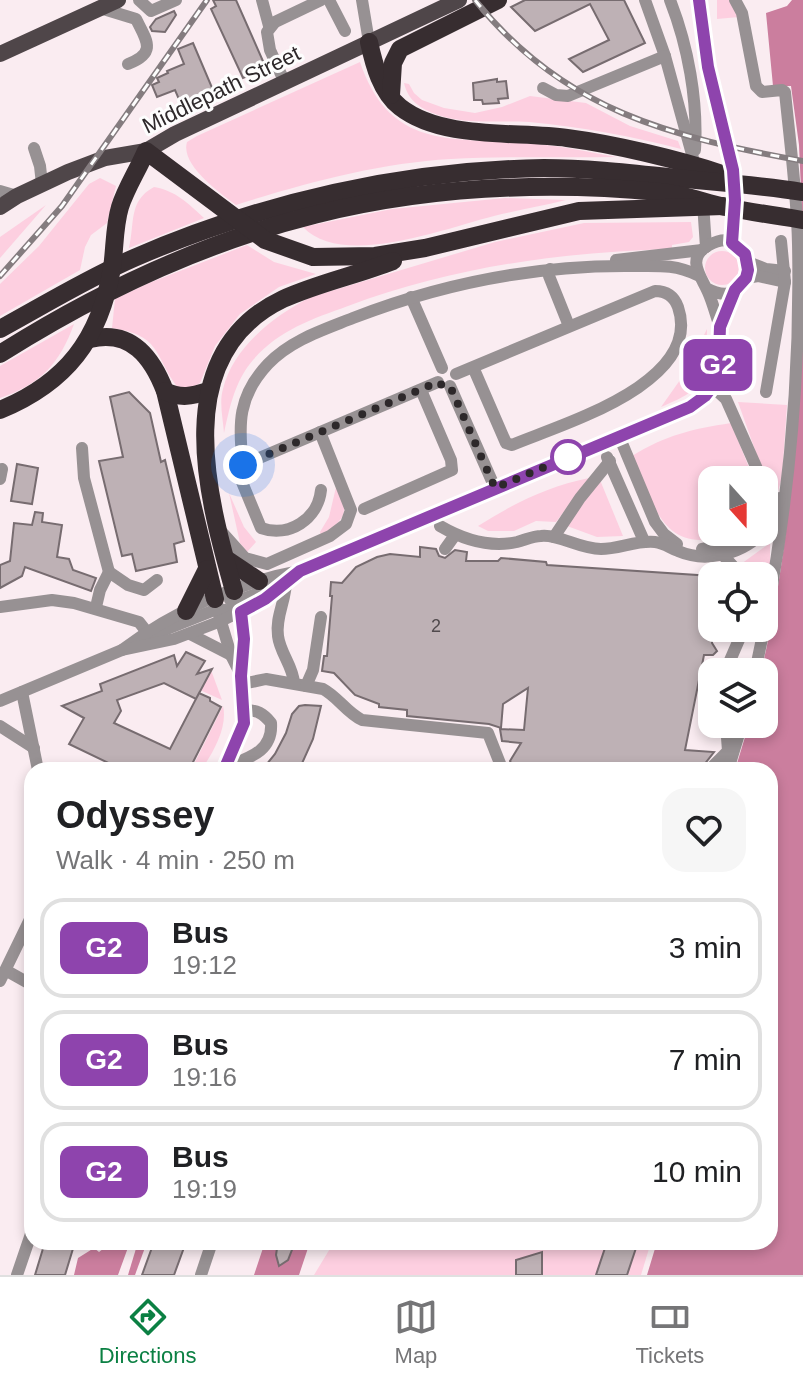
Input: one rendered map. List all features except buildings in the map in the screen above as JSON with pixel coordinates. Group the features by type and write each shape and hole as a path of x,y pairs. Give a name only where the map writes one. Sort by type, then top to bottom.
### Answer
{"highway":[{"path":"391,95 393,63 400,49 498,0"},
{"path":"369,42 376,71 397,105 436,125 568,138 663,184 723,206 803,220"},
{"path":"0,410 42,389 64,370 90,339 103,310 120,207 146,151 265,240 313,257 346,258 425,248 579,211 627,208 663,184"},
{"path":"0,329 131,259 216,226 345,189 472,172 545,168 663,184"},
{"path":"0,354 73,309 129,280 286,221 366,203 520,185 747,183 803,192"},
{"path":"237,601 218,528 205,450 208,391 218,366 243,329 281,300 425,248"},
{"path":"90,339 111,337 139,348 156,368 165,391 218,610"},
{"path":"165,391 174,396 189,397 208,391"},
{"path":"226,559 259,581"},
{"path":"186,611 207,569"}],"main road":[{"path":"0,54 118,0"},
{"name":"Middlepath Street","path":"4,201 105,158 146,151 175,134 459,0"}],"street":[{"path":"139,0 151,11 176,0"},
{"path":"262,0 269,26 270,50 285,83"},
{"path":"269,26 321,0"},
{"path":"329,0 345,31"},
{"path":"362,0 369,42"},
{"path":"645,0 665,56 694,161 705,217 704,249 697,262 697,275"},
{"path":"699,0 708,67 733,170 735,200 732,243"},
{"path":"732,653 758,657 767,617 787,482 796,359 798,257 785,92 762,92 756,86 742,13 735,0"},
{"path":"670,1 685,49 692,94 696,123 694,161"},
{"path":"100,8 136,19 148,42 146,52 140,59 128,64"},
{"path":"543,88 556,95 568,96 665,56"},
{"path":"34,148 42,184"},
{"path":"147,637 218,610 300,571 699,402 718,379 720,327 735,290 746,278 748,262 745,254 732,243 718,241 704,249 621,258 598,266"},
{"path":"766,392 785,276 781,241"},
{"path":"748,262 785,276"},
{"path":"243,465 240,411 250,389 267,365 289,346 312,334 454,284 550,269 680,266 697,275 706,288 720,327"},
{"path":"550,269 549,276 569,326"},
{"path":"746,278 785,276"},
{"path":"706,288 720,293 735,290"},
{"path":"321,490 320,502 306,521 283,530 270,531 261,528 237,470 320,432 448,381 473,367 655,291 664,291 674,298 681,319 677,343 662,369 649,382 623,399 512,445 506,443 473,367"},
{"path":"411,297 442,368 438,373 448,381 495,488"},
{"path":"713,387 726,399 756,466"},
{"path":"364,509 452,470 451,460 421,390"},
{"path":"218,528 245,558 267,564 330,536 346,524 351,510 320,432"},
{"path":"619,436 650,512 664,534 677,544 691,548 719,551 727,546"},
{"path":"82,448 84,478 109,572 128,585 144,590 157,580"},
{"path":"554,537 608,459 644,541"},
{"path":"778,500 787,482"},
{"path":"440,526 455,535 497,545 541,536 554,537 574,546 601,549 628,547 644,541 660,542 692,557 740,546"},
{"path":"445,549 455,535"},
{"path":"719,551 729,562"},
{"path":"96,607 109,572"},
{"path":"190,634 218,610 237,601 259,581 284,581"},
{"path":"284,581 277,633 280,648 300,685"},
{"path":"0,607 52,600 96,607 139,622 147,637"},
{"path":"228,762 241,732 244,710 244,639 237,601"},
{"path":"0,701 122,650 186,611 218,610"},
{"path":"218,610 242,680"},
{"path":"300,685 313,670 321,617"},
{"path":"147,637 190,634 231,655"},
{"path":"730,658 737,642"},
{"path":"242,680 266,679 331,694 346,711 362,720 488,733 499,762"},
{"path":"22,692 37,762"},
{"path":"239,762 258,753 271,735 271,723 267,717 257,710 244,710"},
{"path":"0,726 34,748"},
{"path":"717,762 728,751 727,738"},
{"path":"730,762 738,738"},
{"path":"24,932 3,976 24,983"},
{"path":"17,1275 26,1250"},
{"path":"201,1275 209,1250"}],"shaded area":[{"path":"717,0 730,0 739,17 717,19"},
{"path":"792,0 803,0 803,235 799,145 791,86 773,86 766,13 787,6"},
{"path":"360,62 373,92 389,112 408,126 454,139 546,145 616,157 424,161 342,175 236,205 203,178 189,160 187,142 197,136"},
{"path":"404,83 409,84 422,100 444,108 475,113 530,96 586,103 630,126 678,141 681,149 568,126 449,118 416,104"},
{"path":"100,178 116,186 107,223 91,235 80,270 0,316 0,284 39,246 89,184"},
{"path":"154,187 175,195 204,218 129,248 136,206"},
{"path":"505,198 566,200 423,236 368,245 343,245 320,239 303,227 392,209"},
{"path":"46,205 0,258 0,237"},
{"path":"691,222 693,237 689,242 672,245 672,249 589,254 507,264 387,292 309,321 285,333 253,360 234,394 224,433 222,394 236,359 270,323 311,297 495,242 584,223"},
{"path":"247,245 274,262 316,274 279,287 240,314 215,346 200,383 180,390 149,342 141,336 112,328 115,299"},
{"path":"722,251 734,256 739,268 734,280 722,285 710,280 705,268 710,256"},
{"path":"74,324 55,361 38,379 0,398 0,366"},
{"path":"707,329 702,379 689,393 661,407 685,373"},
{"path":"803,330 803,1275 647,1275 655,1250 778,1250 778,762 737,762 745,738 778,738 778,658 764,658 767,642 778,642 778,587"},
{"path":"738,402 787,405 782,478 778,491 778,466 761,466"},
{"path":"731,423 748,466 698,466 698,539 691,539 677,534 655,509 632,456 656,443"},
{"path":"589,478 556,522 536,521 514,531 488,531 478,526 531,497"},
{"path":"600,480 623,536 597,537 567,526"},
{"path":"337,483 343,514 322,537 320,532 329,517"},
{"path":"229,493 244,527 256,542 247,552 240,543"},
{"path":"766,546 770,546 770,562 744,562"},
{"path":"211,670 222,700 200,690"},
{"path":"223,706 223,722 215,748 206,762 195,762"},
{"path":"91,1250 127,1250 118,1275 74,1275 78,1258"},
{"path":"136,1250 144,1250 135,1275 128,1275"},
{"path":"262,1250 307,1250 299,1275 254,1275"},
{"path":"329,1250 649,1250 641,1275 314,1275"}],"railway":[{"path":"0,276 62,206 207,0"},
{"path":"475,0 509,38 545,69 623,113 709,141 803,161"}],"bus line":[{"name":"G2","path":"228,762 244,723 241,612 265,599 300,571 690,407 705,396 718,379 720,327 735,290 746,278 748,262 745,254 732,243 735,200 733,170 708,67 699,0"}],"route":[{"path":"243,465 438,382 445,387 450,386 495,488 568,457"}]}
